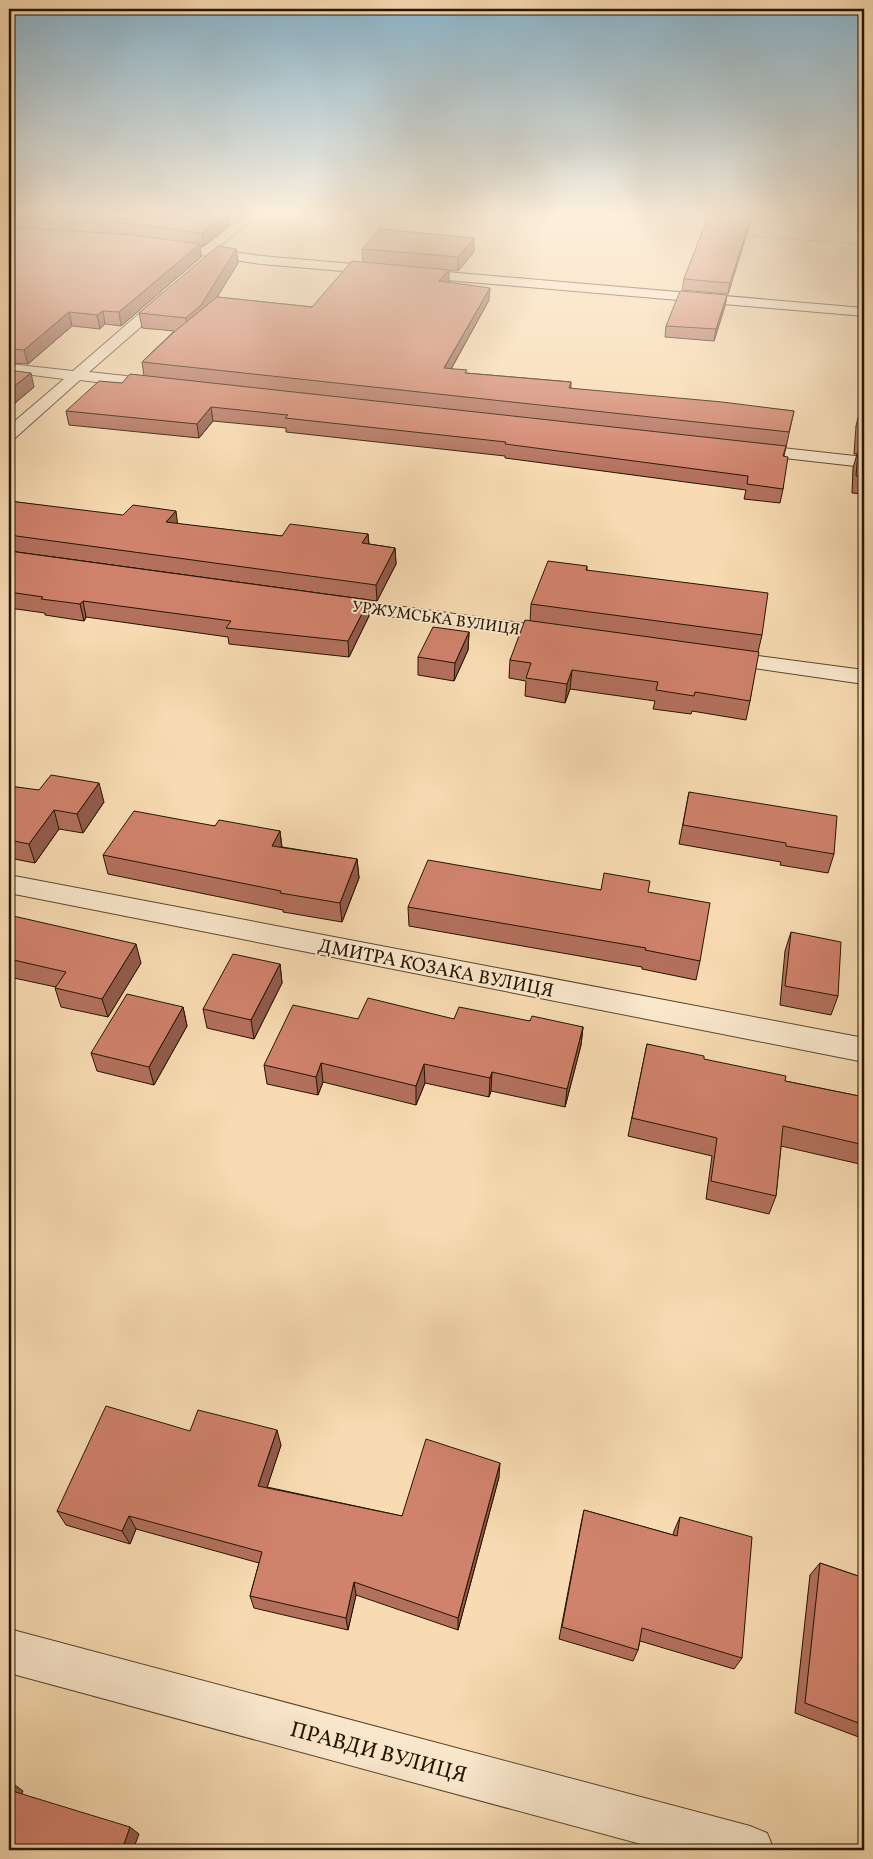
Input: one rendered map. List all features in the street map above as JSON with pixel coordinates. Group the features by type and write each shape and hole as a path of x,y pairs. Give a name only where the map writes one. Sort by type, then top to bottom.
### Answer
{"street":[{"path":"9,434 163,301"},
{"path":"734,301 864,312"},
{"path":"9,368 175,386"},
{"path":"726,447 864,462"},
{"name":"УРЖУМСЬКА ВУЛИЦЯ","path":"314,600 579,637"},
{"path":"697,654 864,677"},
{"name":"ДМИТРА КОЗАКА ВУЛИЦЯ","path":"9,884 864,1050"},
{"name":"ПРАВДИ ВУЛИЦЯ","path":"9,1651 750,1850"}],"building":[{"path":"9,301 132,301 119,312 103,311 97,315 69,312 24,350 9,349"},
{"path":"153,301 204,301 186,318 139,313"},
{"path":"212,301 253,301 312,307 317,301 483,301 444,368 467,370 465,373 571,382 569,388 722,402 794,411 789,432 142,362 174,332"},
{"path":"676,301 725,301 716,329 666,326"},
{"path":"9,370 31,373 9,390"},
{"path":"130,374 786,446 783,456 788,457 783,489 747,484 748,476 505,444 506,442 285,418 288,415 211,407 197,424 66,411 99,381 122,383"},
{"path":"860,410 864,410 864,438 859,438"},
{"path":"858,451 864,451 864,477 856,476"},
{"path":"9,501 123,515 133,505 176,511 166,522 282,536 290,524 368,534 362,543 395,548 376,585 9,535"},
{"path":"9,551 369,600 348,641 226,628 231,621 83,601 80,604 41,599 43,597 9,592"},
{"path":"548,561 587,566 586,570 768,593 762,635 531,604"},
{"path":"525,620 759,652 750,701 695,692 694,696 656,690 658,682 572,670 567,684 526,678 531,663 510,660"},
{"path":"433,627 469,632 455,663 418,657"},
{"path":"51,775 99,783 77,814 54,810 29,844 9,840 9,786 39,790"},
{"path":"689,792 837,816 834,854 786,846 786,843 683,825"},
{"path":"134,811 215,826 219,820 280,831 272,846 357,859 340,903 280,893 281,891 103,855"},
{"path":"428,860 601,890 604,873 650,881 648,892 710,903 700,961 645,950 646,948 408,907"},
{"path":"9,915 136,944 102,999 55,988 66,972 9,959"},
{"path":"791,932 841,942 838,996 785,986"},
{"path":"233,954 280,964 251,1020 203,1009"},
{"path":"127,994 183,1007 149,1067 91,1053"},
{"path":"368,998 454,1019 459,1007 530,1021 532,1016 583,1027 567,1089 492,1072 490,1078 424,1064 416,1086 321,1063 316,1077 264,1065 293,1005 358,1019"},
{"path":"647,1044 704,1056 704,1059 786,1076 785,1081 864,1097 864,1145 783,1126 776,1196 711,1181 717,1138 632,1118"},
{"path":"106,1406 190,1431 198,1410 277,1430 258,1486 402,1516 426,1439 500,1463 458,1618 354,1582 346,1618 250,1596 262,1552 129,1516 122,1531 57,1511"},
{"path":"584,1510 677,1536 680,1517 752,1537 742,1658 642,1628 638,1650 562,1627"},
{"path":"820,1563 864,1578 864,1725 805,1703"},
{"path":"9,1790 130,1827 122,1850 9,1850"}]}
